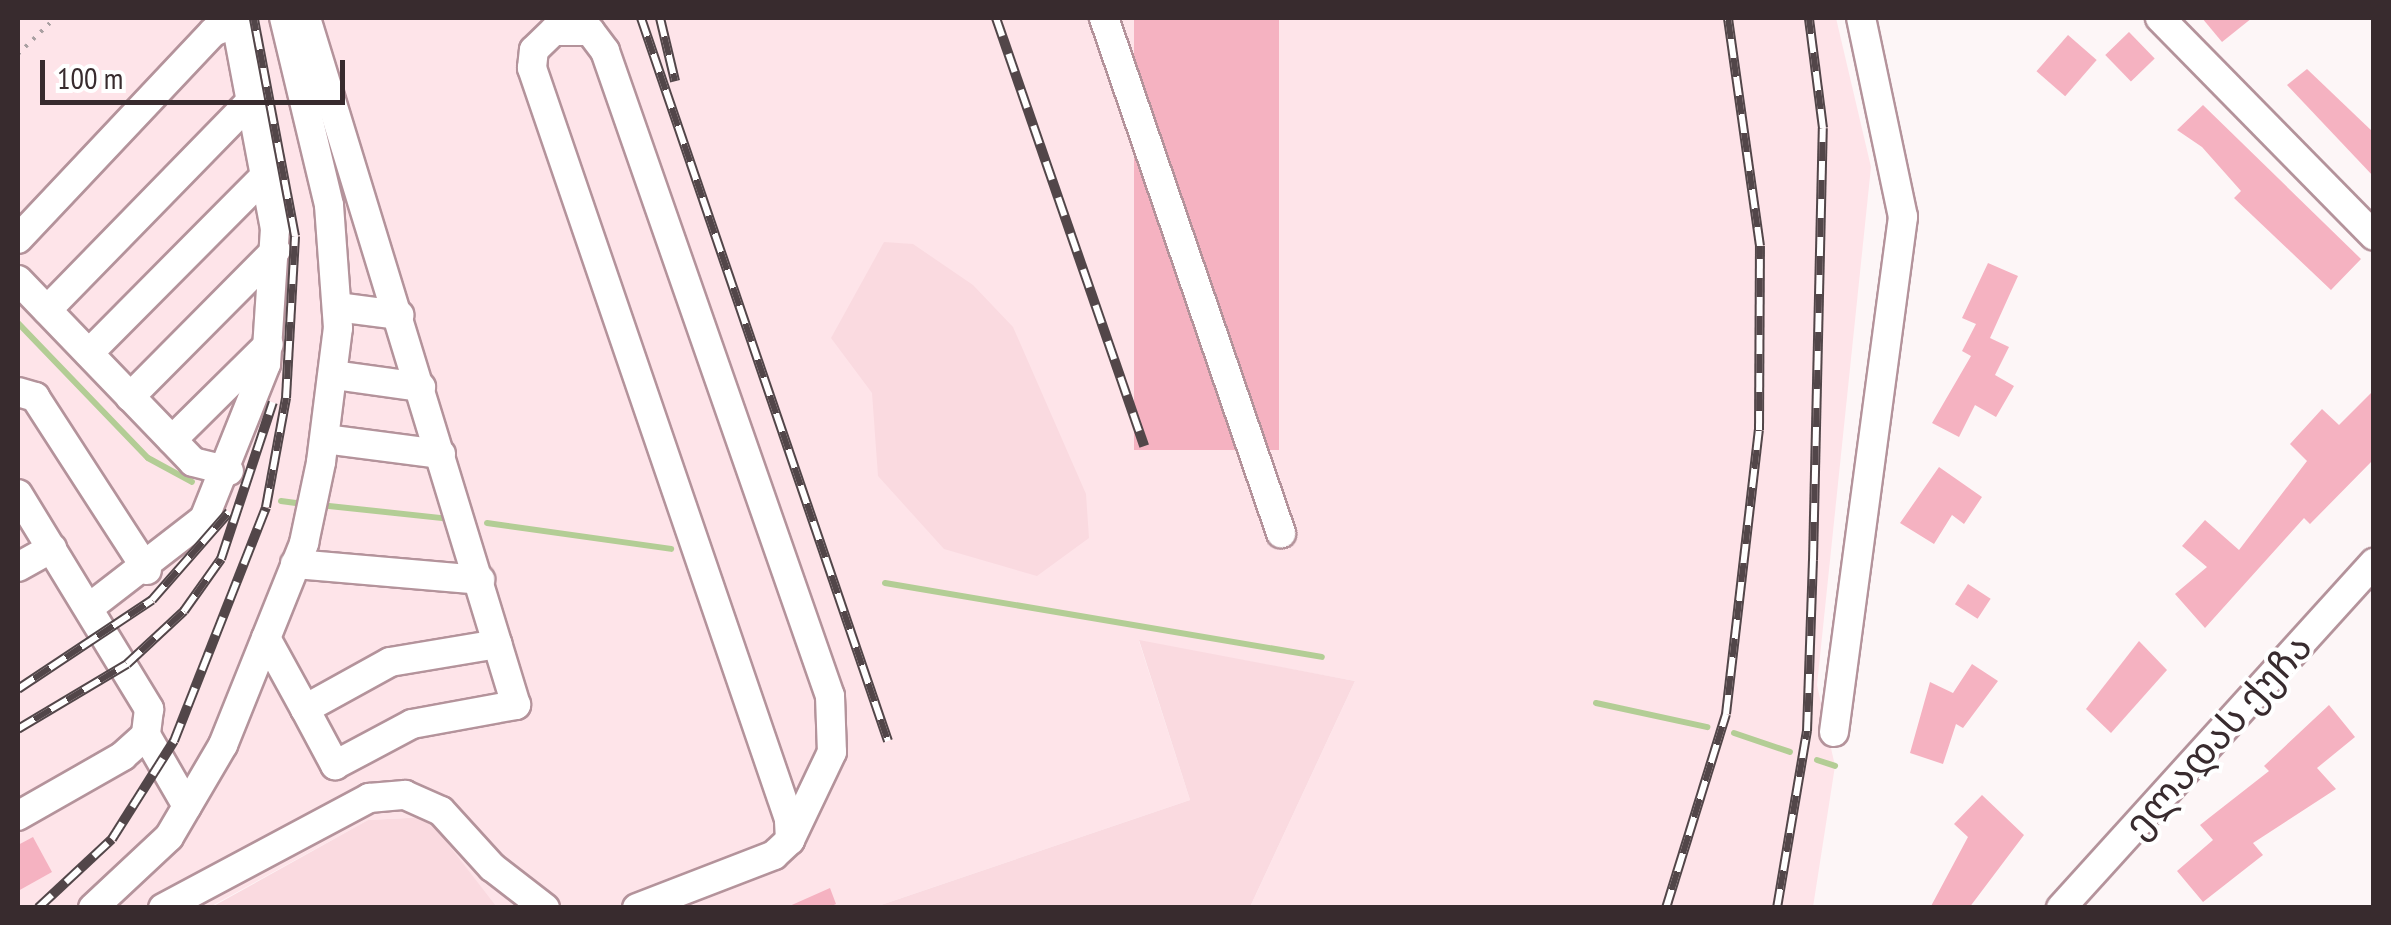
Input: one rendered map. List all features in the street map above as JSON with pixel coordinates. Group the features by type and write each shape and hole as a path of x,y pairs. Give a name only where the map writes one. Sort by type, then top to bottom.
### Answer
{"street":[{"path":"93,908 132,879 187,806 223,746 295,564 325,439 334,375 337,307 329,205 284,18"},
{"path":"266,638 335,765 412,724 516,706 306,18"},
{"path":"1104,18 1281,533"},
{"path":"1834,732 1903,217 1860,18"},
{"path":"2160,18 2374,236"},
{"path":"18,239 213,32 236,20 253,99 276,250 269,344 229,471 204,520 148,570 90,606"},
{"path":"640,907 774,855 790,840 832,752 830,696 605,52 590,30 554,30 534,50 532,68 789,819 790,840"},
{"path":"47,310 253,99"},
{"path":"89,354 266,175"},
{"path":"130,397 276,250"},
{"path":"18,280 193,462 229,471"},
{"path":"337,307 398,315"},
{"path":"172,440 269,344"},
{"path":"334,375 421,387"},
{"path":"18,392 35,396 148,570"},
{"path":"325,439 441,454"},
{"path":"21,507 144,690 146,735 187,806"},
{"path":"18,567 52,548"},
{"name":"ელადას ქუჩა","path":"2061,908 2374,563"},
{"path":"295,564 480,580"},
{"path":"305,710 390,662 498,644"},
{"path":"18,816 146,735"},
{"path":"163,908 369,798 405,795 441,811 492,868 544,908"}],"path":[{"path":"18,54 55,18"}],"shaded area":[{"path":"18,18 1836,18 1871,167 1817,685 1835,766 1813,907 1250,907 1355,681 1139,641 1190,800 875,907 497,907 426,817 368,820 210,907 18,907"},
{"path":"884,242 913,244 973,285 1013,327 1086,494 1089,538 1037,576 944,549 878,476 872,393 831,338"},
{"path":"1139,640 1355,681 1250,907 875,907 1190,800"},
{"path":"427,817 497,907 210,908 368,820"}],"building":[{"path":"1134,18 1279,18 1279,450 1134,450"},
{"path":"2202,18 2252,18 2222,42"},
{"path":"2129,32 2155,59 2131,82 2105,55"},
{"path":"2068,35 2097,60 2065,96 2037,71"},
{"path":"2307,69 2374,133 2374,177 2287,85"},
{"path":"2203,105 2361,259 2331,290 2234,198 2241,191 2202,147 2177,130"},
{"path":"1988,263 2018,276 1990,338 2009,347 1995,375 2014,386 1996,417 1975,405 1959,437 1932,423 1971,356 1962,351 1976,324 1962,318"},
{"path":"2374,390 2374,459 2310,524 2304,518 2205,628 2175,594 2207,567 2182,546 2205,520 2239,550 2307,461 2290,444 2322,409 2339,425"},
{"path":"1939,467 1982,497 1964,524 1952,515 1934,544 1900,523"},
{"path":"1968,584 1991,599 1978,619 1955,604"},
{"path":"2139,641 2167,670 2111,733 2086,709"},
{"path":"1972,664 1998,681 1963,728 1956,724 1943,764 1910,753 1930,682 1953,693"},
{"path":"2329,705 2355,737 2317,768 2336,789 2253,843 2263,855 2203,902 2177,871 2213,840 2200,825 2269,771 2264,766"},
{"path":"1982,795 2024,835 1969,908 1930,908 1968,837 1954,824"},
{"path":"33,837 52,872 18,891 18,845"},
{"path":"830,888 836,904 827,908 785,908"}],"waterway":[{"path":"18,323 148,458 192,482"},
{"path":"281,501 296,503"},
{"path":"329,506 442,518"},
{"path":"487,523 671,549"},
{"path":"885,583 1322,657"},
{"path":"1596,703 1707,727"},
{"path":"1734,733 1790,752"},
{"path":"1817,760 1835,766"}],"railway":[{"path":"38,908 112,839 174,741 266,507 286,398 295,236 254,18"},
{"path":"641,18 888,741"},
{"path":"660,18 675,81"},
{"path":"996,18 1144,446"},
{"path":"1666,908 1726,714 1759,430 1760,246 1728,18"},
{"path":"1777,908 1807,731 1823,128 1809,18"},
{"path":"18,729 127,664 184,611 221,559 273,402"},
{"path":"18,689 152,600 229,512"}]}
